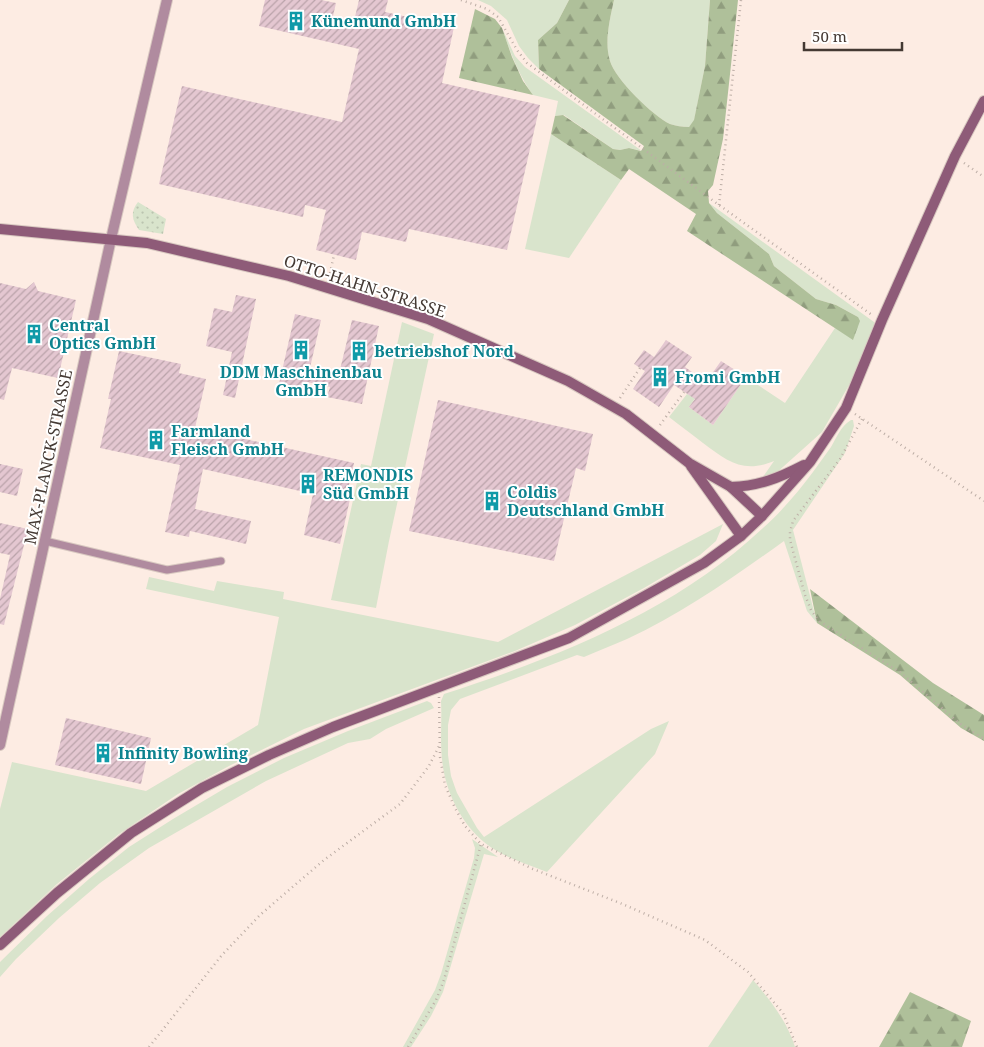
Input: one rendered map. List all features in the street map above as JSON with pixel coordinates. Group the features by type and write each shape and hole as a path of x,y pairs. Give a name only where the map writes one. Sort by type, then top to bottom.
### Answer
{"street":[{"name":"MAX-PLANCK-STRASSE","path":"0,745 111,239 167,0"},
{"path":"0,945 57,893 131,833 202,788 269,755 333,727 569,638 704,563 741,536 762,516 810,462 846,408 882,320 955,156 984,101"},
{"name":"OTTO-HAHN-STRASSE","path":"0,229 155,245 289,276 428,318 568,382 614,407 626,414 689,463"},
{"path":"731,487 748,486 780,478 810,462"},
{"path":"689,463 731,487 762,516"},
{"path":"689,463 741,536"}],"lane":[{"path":"45,541 167,570 221,560"}],"path":[{"path":"461,0 487,9 498,17 527,63 868,313 882,320"},
{"path":"719,205 741,0"},
{"path":"955,156 984,177"},
{"path":"327,288 334,255"},
{"path":"614,407 640,368"},
{"path":"653,435 684,392"},
{"path":"846,408 984,501"},
{"path":"862,419 840,459 793,521 790,532 805,595 811,610 819,621 901,673 959,723 984,739"},
{"path":"439,688 439,745 445,785 465,826 482,844 533,869 620,903 705,940 748,972 782,1013 797,1047"},
{"path":"149,1047 222,954 260,915 324,860 400,804 429,766 439,745"},
{"path":"408,1047 436,1000 444,980 482,844"}],"green space":[{"path":"478,0 569,0 557,23 538,40 539,69 519,46 507,20 491,6"},
{"path":"569,0 614,0 608,38 608,54 613,69 627,87 663,120 670,124 689,127 694,120 705,66 710,0 738,0 723,139 713,185 708,191 709,203 717,213 769,254 774,266 816,299 836,305 858,317 860,321 853,340 687,231 696,214 629,169 621,180 551,134 555,116 563,115 613,149 629,148 641,151 644,146 539,69 538,40 557,23"},
{"path":"614,0 710,0 705,66 694,121 689,127 670,124 663,120 627,87 613,69 608,54 608,38"},
{"path":"475,9 495,19 502,28 523,81 533,95 459,78"},
{"path":"502,28 515,56 525,67 642,151 629,148 613,149 564,115 555,116 558,101 533,95 515,63"},
{"path":"551,134 621,180 569,258 525,249"},
{"path":"138,202 166,219 163,234 139,230 133,216"},
{"path":"709,203 874,322 875,325 852,380 822,432 774,475 760,481 774,461 753,466 736,464 720,455 669,417 687,394 696,397 689,407 713,425 746,377 785,403 835,328 853,339 858,317 836,305 816,299 774,266 769,254 717,213"},
{"path":"402,322 434,334 376,608 331,600 361,464 371,466"},
{"path":"853,420 854,426 845,453 793,530 817,623 807,611 784,541 727,581 648,629 584,657 577,655 460,699 451,710 448,725 448,755 451,776 457,793 484,837 651,729 669,721 655,754 547,872 497,851 475,834 452,799 447,786 441,744 441,701 444,694 487,680 572,647 653,607 692,584 729,557 777,515 831,447 841,429"},
{"path":"723,524 716,541 700,555 575,625 515,651 304,729 229,766 178,794 119,834 57,884 0,937 0,809 12,762 146,791 258,725 279,617 146,589 149,577 214,591 217,581 284,592 283,599 498,642"},
{"path":"810,589 933,683 984,715 984,741 961,728 900,675 817,623"},
{"path":"427,701 434,708 386,729 370,739 348,743 266,781 149,848 100,883 59,918 0,977 0,962 47,916 129,847 227,787 284,758"},
{"path":"472,839 498,857 484,854 443,992 431,1016 411,1047 403,1047 435,990 441,974 474,858 475,848"},
{"path":"753,980 783,1020 795,1047 708,1047"},
{"path":"910,992 971,1021 962,1047 879,1047"}],"building":[{"path":"265,0 321,0 336,3 333,16 354,21 359,0 388,0 385,12 454,27 442,83 540,105 507,250 409,229 406,242 362,232 356,260 316,250 326,210 305,205 303,217 159,184 182,86 342,122 359,49 259,26"},
{"name":"Central Optics GmbH","path":"34,282 38,291 76,300 58,378 12,368 4,400 0,399 0,283 26,289"},
{"path":"236,295 256,299 235,398 223,395 232,352 206,346 214,308 232,312"},
{"path":"295,314 321,320 309,372 338,378 352,320 379,326 362,404 327,397 330,387 307,382 305,390 279,384"},
{"path":"666,340 692,357 685,367 706,382 721,361 746,377 713,425 689,407 695,399 674,385 659,407 633,389 645,371 634,364 644,350 654,357"},
{"path":"119,351 181,364 179,373 206,379 195,428 354,463 346,498 350,499 340,544 304,535 313,494 203,469 195,509 251,521 246,544 190,531 189,537 165,532 180,465 100,448 111,399 108,399"},
{"name":"Coldis Deutschland GmbH","path":"438,400 593,434 585,471 576,468 554,561 409,531"},
{"path":"0,464 23,469 17,496 0,492"},
{"path":"0,523 28,529 4,625 0,624 0,599 10,555 0,553"},
{"name":"Infinity Bowling","path":"66,718 151,738 141,784 55,765"}],"place":[{"name":"Künemund GmbH","path":"296,21"},
{"name":"Central Optics GmbH","path":"34,334"},
{"name":"DDM Maschinenbau GmbH","path":"301,350"},
{"name":"Betriebshof Nord","path":"359,351"},
{"name":"Fromi GmbH","path":"660,377"},
{"name":"Farmland Fleisch GmbH","path":"156,440"},
{"name":"REMONDIS Süd GmbH","path":"308,484"},
{"name":"Coldis Deutschland GmbH","path":"492,501"},
{"name":"Infinity Bowling","path":"103,753"}]}
